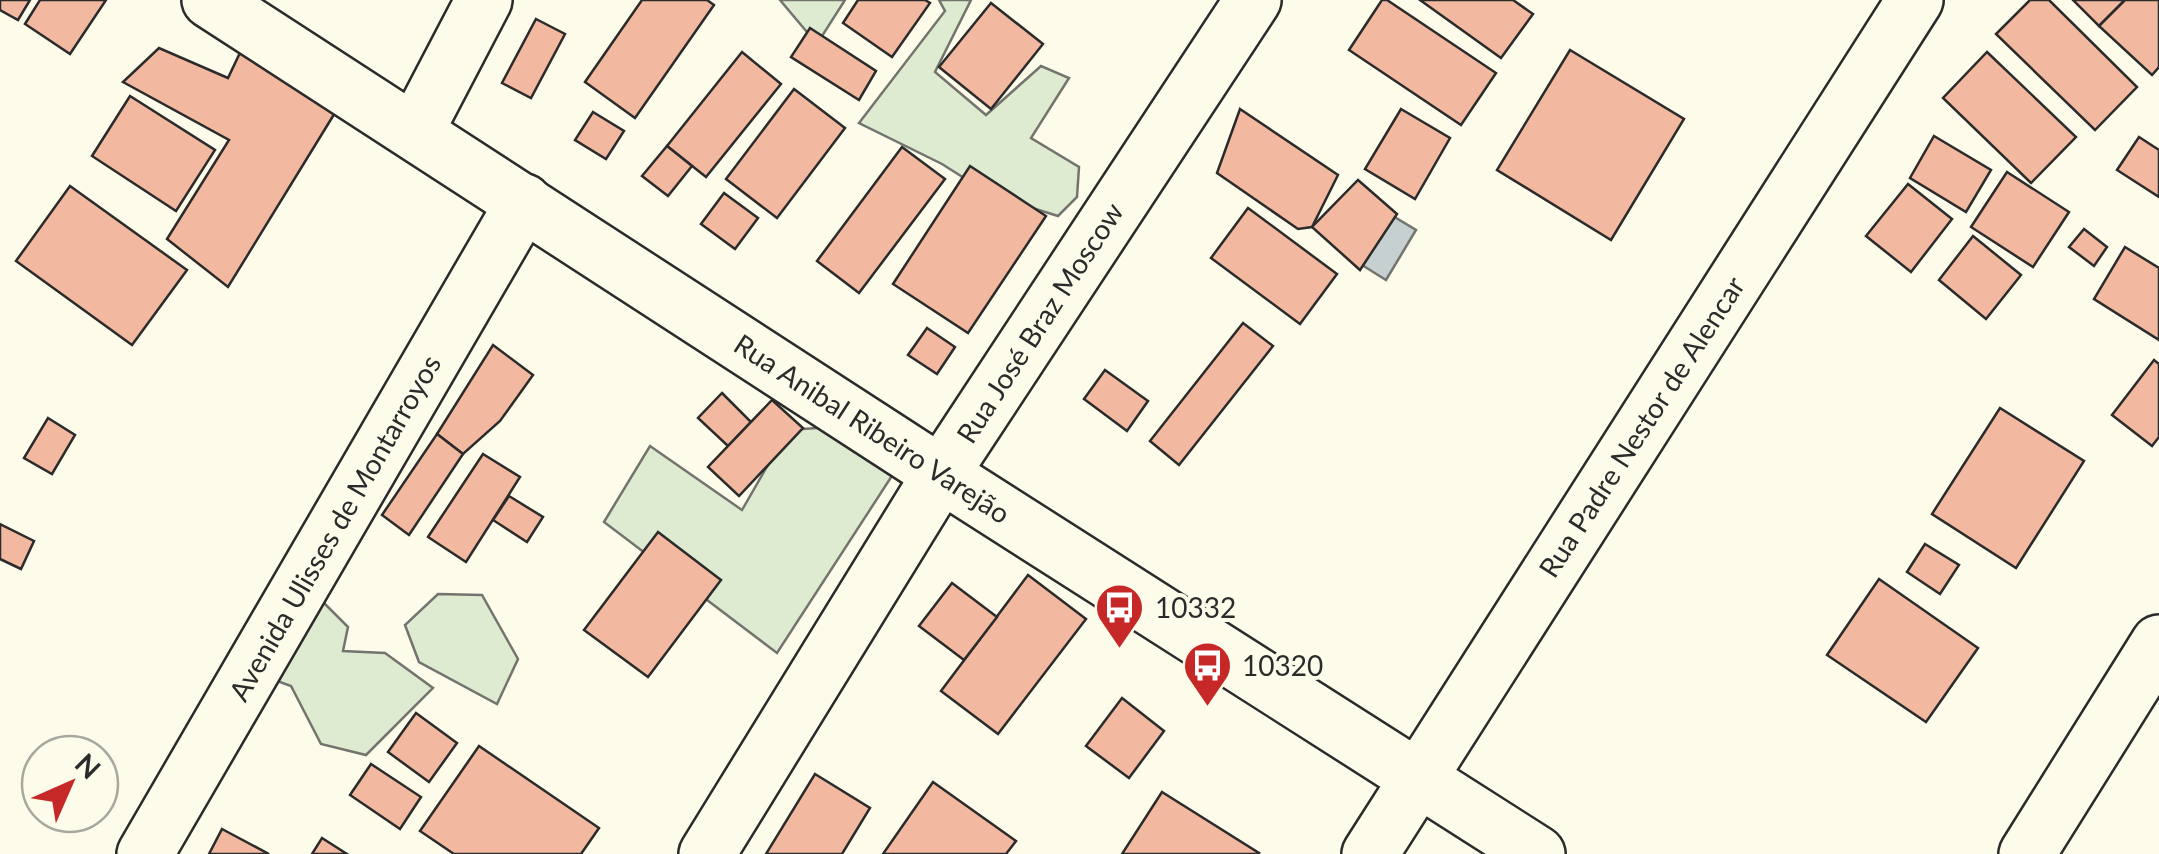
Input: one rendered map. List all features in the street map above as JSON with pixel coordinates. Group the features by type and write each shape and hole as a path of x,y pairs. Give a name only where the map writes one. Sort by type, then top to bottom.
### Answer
{"street":[{"name":"Rua Anibal Ribeiro Varejão","path":"210,0 1537,854"},
{"path":"415,132 484,0"},
{"name":"Rua José Braz Moscow","path":"707,854 941,474 1253,0"},
{"name":"Rua Padre Nestor de Alencar","path":"1370,854 1915,0"},
{"name":"Avenida Ulisses de Montarroyos","path":"146,854 524,202"},
{"path":"2027,854 2159,643"}],"green space":[{"path":"780,0 845,0 817,44"},
{"path":"939,0 971,0 935,72 986,115 1041,66 1069,78 1031,138 1079,167 1077,197 1058,216 991,195 942,164 859,123 945,11"},
{"path":"832,427 899,465 777,653 604,522 650,446 742,510 788,430"},
{"path":"438,594 482,595 518,659 497,704 419,662 405,625"},
{"path":"323,602 348,627 343,651 385,653 433,688 366,755 321,744 291,686 225,662"}],"shaded area":[{"path":"1378,207 1416,230 1386,280 1362,265"}],"building":[{"path":"0,0 30,0 18,20 0,10"},
{"path":"40,0 106,0 70,54 25,24"},
{"path":"642,0 707,0 714,5 635,118 585,82"},
{"path":"858,0 930,3 892,57 843,23"},
{"path":"1382,0 1496,73 1461,125 1349,50"},
{"path":"1420,0 1513,0 1533,14 1501,58"},
{"path":"2030,0 2049,0 2137,87 2095,130 1996,34"},
{"path":"2073,0 2122,0 2124,1 2099,26"},
{"path":"2125,0 2159,0 2159,67 2152,75 2099,26"},
{"path":"991,3 1043,44 991,109 939,67"},
{"path":"536,19 565,34 531,98 502,83"},
{"path":"810,28 876,71 859,100 791,57"},
{"path":"246,40 341,103 228,287 167,239 229,140 123,82 159,48 228,78"},
{"path":"1570,50 1684,119 1611,240 1497,170"},
{"path":"742,52 781,84 706,177 667,146"},
{"path":"1987,52 2076,137 2031,183 1943,98"},
{"path":"794,89 845,128 777,218 726,179"},
{"path":"130,96 215,150 176,211 92,156"},
{"path":"1240,109 1338,175 1312,227 1298,229 1217,173"},
{"path":"1401,109 1450,138 1415,199 1365,169"},
{"path":"593,112 624,131 606,159 575,140"},
{"path":"1934,136 1991,170 1966,212 1910,178"},
{"path":"2139,137 2159,150 2159,197 2117,170"},
{"path":"667,146 692,166 668,196 642,176"},
{"path":"902,147 945,179 859,293 817,261"},
{"path":"970,166 1046,216 968,333 893,284"},
{"path":"2007,172 2069,212 2033,267 1971,227"},
{"path":"1358,180 1397,214 1360,270 1312,227"},
{"path":"1908,184 1952,219 1911,272 1866,236"},
{"path":"70,186 187,270 132,345 16,261"},
{"path":"724,193 758,218 735,249 701,224"},
{"path":"1248,208 1337,274 1300,324 1211,258"},
{"path":"2084,229 2107,247 2094,266 2069,247"},
{"path":"1973,236 2021,275 1986,319 1939,280"},
{"path":"2125,247 2159,268 2159,340 2094,299"},
{"path":"1243,323 1273,346 1179,465 1150,441"},
{"path":"927,328 955,347 937,374 908,355"},
{"path":"493,345 533,375 500,421 463,454 437,434"},
{"path":"2154,360 2159,364 2159,437 2152,446 2112,415"},
{"path":"1105,370 1148,401 1127,431 1084,399"},
{"path":"722,393 751,422 728,446 698,418"},
{"path":"772,400 803,428 739,496 708,467"},
{"path":"2000,408 2084,461 2016,568 1932,514"},
{"path":"48,418 75,435 52,474 24,458"},
{"path":"437,434 463,454 409,535 382,515"},
{"path":"483,454 520,477 466,562 428,537"},
{"path":"509,496 543,517 527,542 493,520"},
{"path":"0,524 34,541 21,569 0,559"},
{"path":"658,532 721,580 648,677 584,630"},
{"path":"1925,544 1959,565 1940,594 1907,572"},
{"path":"1028,575 1086,619 998,734 941,691"},
{"path":"1879,579 1978,648 1926,722 1827,655"},
{"path":"952,583 997,617 964,660 919,626"},
{"path":"1122,698 1164,731 1129,778 1086,746"},
{"path":"416,713 457,743 429,782 388,752"},
{"path":"479,746 599,828 581,854 454,854 420,831"},
{"path":"371,764 421,797 400,829 350,795"},
{"path":"815,774 870,808 842,854 766,854"},
{"path":"933,782 1016,841 1006,854 883,854"},
{"path":"1162,792 1259,853 1122,854"},
{"path":"222,829 269,854 209,854"},
{"path":"322,838 347,854 312,854"}],"place":[{"name":"10332","path":"1120,650"},
{"name":"10320","path":"1207,708"}]}
